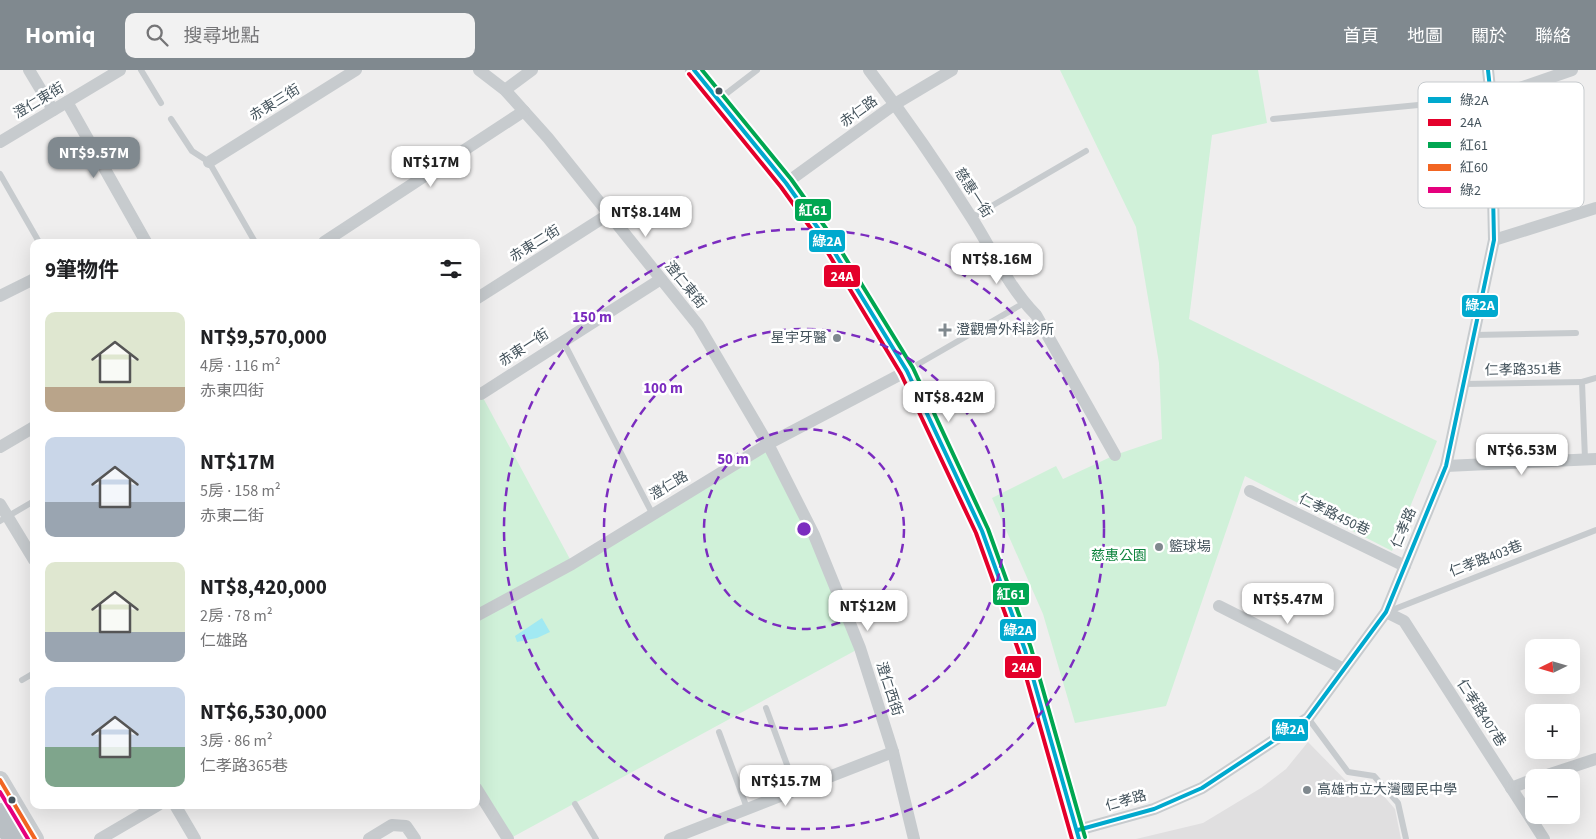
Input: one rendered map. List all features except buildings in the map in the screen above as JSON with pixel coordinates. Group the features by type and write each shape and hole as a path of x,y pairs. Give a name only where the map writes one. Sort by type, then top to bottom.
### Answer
{"highway":[{"path":"0,815 15,839"}],"street":[{"path":"30,70 53,110"},
{"name":"澄仁東街","path":"0,142 120,70"},
{"name":"赤東三街","path":"209,162 356,70"},
{"name":"澄仁東街","path":"479,70 505,90 524,111 698,325 768,444"},
{"path":"505,90 532,70"},
{"path":"694,70 786,183 830,245 907,371 982,531 1025,650 1074,836"},
{"name":"慈惠一街","path":"869,70 895,104 972,218 1024,303 1036,315 1115,455"},
{"name":"赤仁路","path":"786,183 895,104 952,70"},
{"path":"1537,82 1572,70"},
{"path":"67,102 144,239"},
{"path":"329,239 524,111"},
{"name":"仁孝路","path":"1074,836 1154,809 1202,788 1308,718 1386,612 1446,466 1494,240 1493,208"},
{"path":"1494,240 1596,208"},
{"name":"赤東二街","path":"480,296 609,214"},
{"name":"赤東一街","path":"480,394 662,279"},
{"path":"0,296 30,280"},
{"name":"澄仁路","path":"480,614 572,564 652,513 768,444 907,371"},
{"path":"0,447 30,429"},
{"name":"澄仁西街","path":"768,444 814,535 853,630 893,752 914,839"},
{"path":"1446,466 1592,459 1596,467"},
{"name":"仁孝路450巷","path":"1250,491 1404,566"},
{"path":"0,504 4,519 30,555"},
{"path":"1219,606 1344,669"},
{"name":"仁孝路407巷","path":"1386,612 1404,621 1544,839"},
{"path":"670,839 893,752"},
{"path":"1564,769 1596,758"},
{"path":"0,780 35,839"},
{"path":"1511,788 1525,783"},
{"path":"480,794 508,839"},
{"path":"100,839 151,809"},
{"path":"178,809 195,839"},
{"path":"369,839 392,825 406,826 415,839"}],"lane":[{"path":"141,70 161,102"},
{"path":"718,100 757,70"},
{"path":"1273,119 1418,105"},
{"path":"171,119 192,151 209,162 253,239"},
{"path":"972,218 1086,151"},
{"path":"0,174 37,239"},
{"path":"907,371 1024,303"},
{"path":"1474,335 1576,333"},
{"path":"562,341 652,513"},
{"name":"仁孝路351巷","path":"1464,384 1582,382 1596,378"},
{"path":"1582,382 1592,459"},
{"path":"4,519 30,503"},
{"name":"仁孝路403巷","path":"1386,612 1596,530"},
{"path":"22,680 30,675"},
{"path":"766,708 796,789"},
{"path":"1308,718 1348,772 1374,776 1398,803 1406,839"},
{"path":"719,732 747,808"},
{"path":"575,804 596,839"}],"shaded area":[{"name":"高雄市立大灣國民中學","path":"1308,742 1357,792 1375,786 1395,809 1401,839 1136,839 1203,823 1261,788 1286,769"}],"green space":[{"name":"慈惠公園","path":"1060,70 1258,70 1267,123 1212,135 1189,319 1437,441 1392,551 1245,476 1166,706 1075,723 1043,614 992,498 1056,466 1063,479 1115,455 1162,439 1159,363 1136,227"},
{"path":"480,395 571,561 768,444 860,648 509,839 480,795"}],"water":[{"path":"542,618 550,632 537,638 517,642 515,636"}],"transit line":[{"name":"綠2A","path":"694,70 786,183 830,245 907,371 982,531 1025,650 1079,839"},
{"name":"紅61","path":"702,70 791,179 835,241 913,368 988,529 1031,648 1085,837"},
{"name":"綠2A","path":"1488,70 1489,82"},
{"name":"24A","path":"689,74 781,187 825,248 901,374 976,533 1019,652 1072,839"},
{"name":"綠2A","path":"1078,830 1154,809 1202,788 1308,718 1386,612 1446,466 1494,240 1493,208"},
{"name":"紅60","path":"0,780 35,839"},
{"name":"綠2","path":"0,792 28,839"}],"place":[{"name":"澄觀骨外科診所","path":"945,330"},
{"name":"星宇牙醫","path":"837,338"},
{"name":"籃球場","path":"1159,547"},
{"name":"高雄市立大灣國民中學","path":"1307,790"}]}
